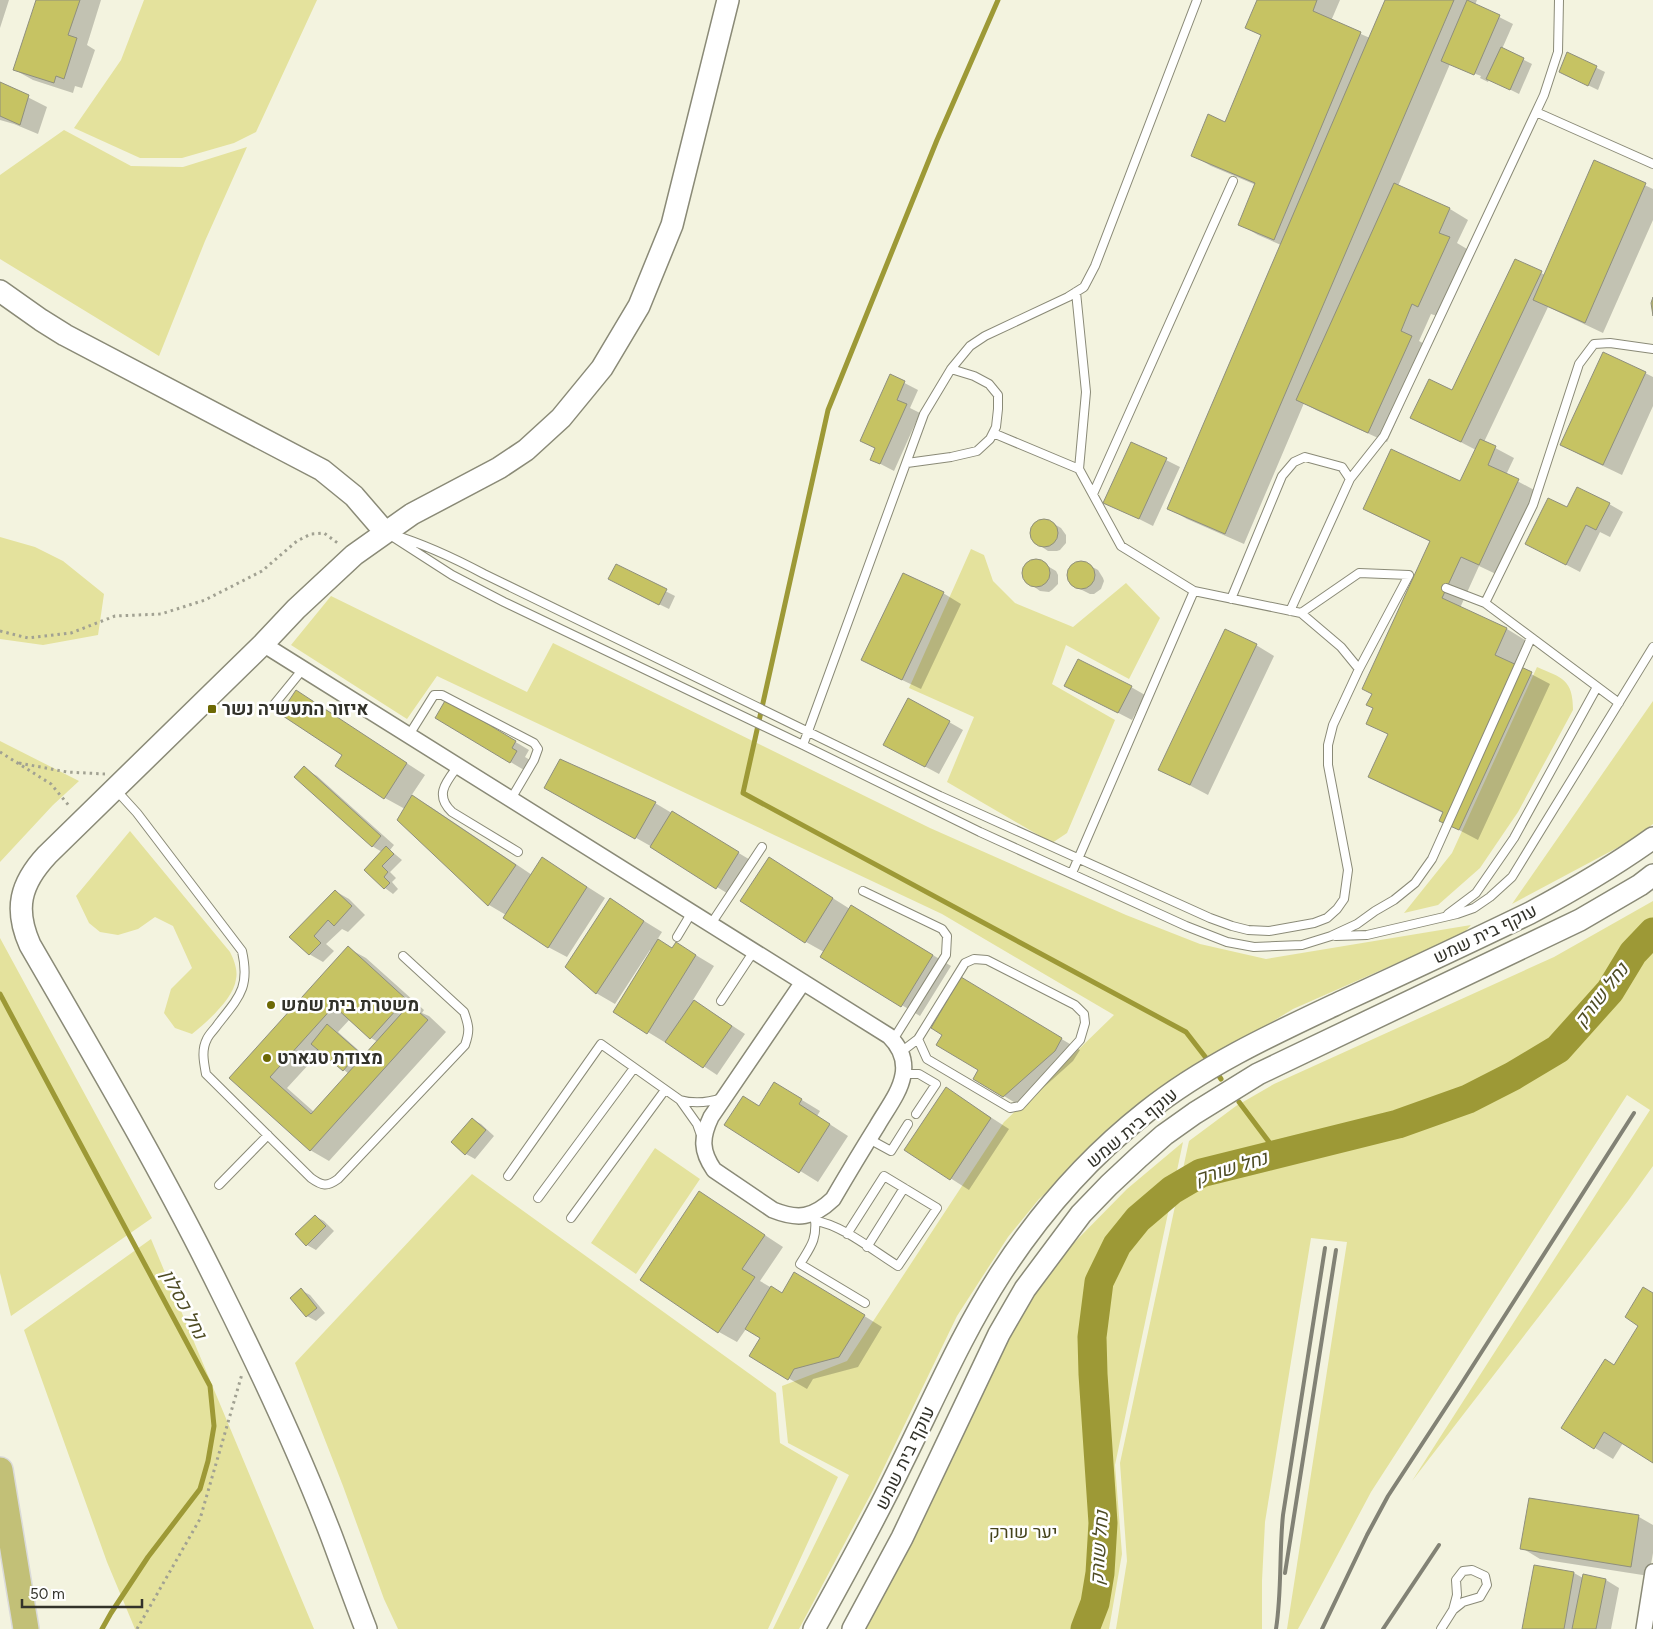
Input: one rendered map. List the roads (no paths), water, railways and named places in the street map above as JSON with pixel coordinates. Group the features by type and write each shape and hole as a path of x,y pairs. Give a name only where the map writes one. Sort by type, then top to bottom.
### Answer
{"highway":[{"path":"0,1470 26,1629"}],"main road":[{"path":"366,1629 331,1534 304,1469 221,1289 158,1169 26,935 21,904 26,884 38,865 263,644 296,609 354,555 412,514 499,468 526,450 561,418 602,368 639,306 672,225 728,0"},
{"path":"0,291 65,335 322,470 354,496 385,532"},
{"name":"עוקף בית שמש","path":"814,1629 873,1522 973,1320 1001,1273 1030,1232 1059,1195 1088,1164 1147,1111 1193,1079 1244,1048 1530,913 1566,894 1653,838"},
{"name":"עוקף בית שמש","path":"852,1629 902,1538 999,1334 1025,1289 1054,1249 1081,1214 1108,1185 1164,1134 1258,1074 1580,920 1640,885 1653,875"}],"street":[{"path":"263,644 889,1036 897,1046 904,1062 904,1074 895,1096 833,1199 815,1218 784,1214 766,1205 714,1170 704,1152 703,1140 706,1128 725,1097 802,982"},
{"path":"1644,1629 1653,1572"}],"lane":[{"path":"803,745 924,414 951,369 970,346 984,336 1084,287 1095,266 1197,0"},
{"path":"1290,611 1350,479 1384,436 1544,95 1558,52 1559,0"},
{"path":"1536,112 1653,164"},
{"path":"1092,494 1233,181"},
{"path":"1076,292 1086,392 1079,469 1121,546 1194,592 1301,614 1341,647 1358,669"},
{"path":"1485,603 1533,505 1579,364 1594,344 1610,343 1653,349"},
{"path":"906,463 951,457 976,451 990,440 996,427 998,395 989,384 974,376 951,369"},
{"path":"993,433 1079,469"},
{"path":"1231,599 1282,476 1294,462 1305,457 1342,467 1350,479"},
{"path":"385,532 416,541 439,551 940,796 1210,918 1248,930 1269,931 1327,918 1337,910 1344,899 1348,870 1328,765 1328,745 1333,725 1358,669 1409,575 1359,573 1301,614"},
{"path":"385,532 452,575 504,602 980,832 1186,926 1227,942 1254,947 1302,944 1331,936 1357,924 1394,900 1415,883 1432,859 1531,638"},
{"path":"1446,588 1485,603 1619,703"},
{"path":"1072,873 1194,592"},
{"path":"1331,936 1367,935 1474,908 1490,897 1512,877 1653,647"},
{"path":"272,706 303,668"},
{"path":"1444,916 1476,893 1514,838 1597,686"},
{"path":"409,736 434,695 442,695 534,742 538,749 534,760 511,799"},
{"path":"458,766 444,785 442,795 445,805 452,812 518,852"},
{"path":"121,782 137,813 242,951 246,967 245,984 239,997 206,1040 203,1059 206,1074 311,1178 320,1184 331,1184 338,1179 465,1045 469,1034 468,1022 464,1012 403,956"},
{"path":"711,924 762,847"},
{"path":"863,891 942,929 947,936 946,955 897,1046"},
{"path":"677,937 692,912"},
{"path":"721,1001 754,951"},
{"path":"897,1046 918,1039 965,963 974,958 987,960 1075,1005 1084,1014 1085,1022 1080,1040 1020,1106 1010,1108 927,1058 918,1039"},
{"path":"508,1176 601,1044 680,1100 701,1103 725,1097"},
{"path":"538,1198 634,1068"},
{"path":"904,1074 919,1074 936,1084 916,1114"},
{"path":"572,1218 665,1090"},
{"path":"680,1100 697,1124 703,1140"},
{"path":"869,1138 891,1151 908,1124"},
{"path":"219,1185 268,1135"},
{"path":"847,1234 884,1176 937,1208 898,1266 847,1234 815,1218 816,1233 800,1264 865,1303"},
{"path":"867,1247 904,1188"},
{"path":"1441,1629 1453,1610 1457,1595 1456,1580 1463,1571 1472,1570 1485,1576 1487,1585 1480,1597 1463,1602 1453,1610"}],"waterway":[{"path":"998,0 937,140 828,410 743,793 1186,1032 1210,1063"},
{"name":"נחל שורק","path":"1085,1629 1095,1603 1100,1573 1103,1523 1092,1337 1099,1282 1117,1245 1138,1219 1172,1190 1201,1173 1398,1124 1468,1099 1513,1076 1558,1049 1610,991 1633,953 1653,932"},
{"name":"נחל כסלון","path":"0,994 210,1386 214,1426 208,1461 200,1489 148,1557 102,1629"},
{"path":"1215,1070 1221,1079"},
{"path":"1239,1102 1278,1154"}],"railway":[{"path":"1322,1629 1388,1496 1634,1113"},
{"path":"1276,1629 1283,1515 1325,1248"},
{"path":"1285,1573 1336,1250"},
{"path":"1383,1629 1439,1545"}],"place":[{"name":"איזור התעשיה נשר","path":"212,709"},
{"name":"משטרת בית שמש","path":"271,1005"},
{"name":"מצודת טגארט","path":"267,1058"}],"park label":[{"name":"יער שורק","path":"1023,1532"}]}
